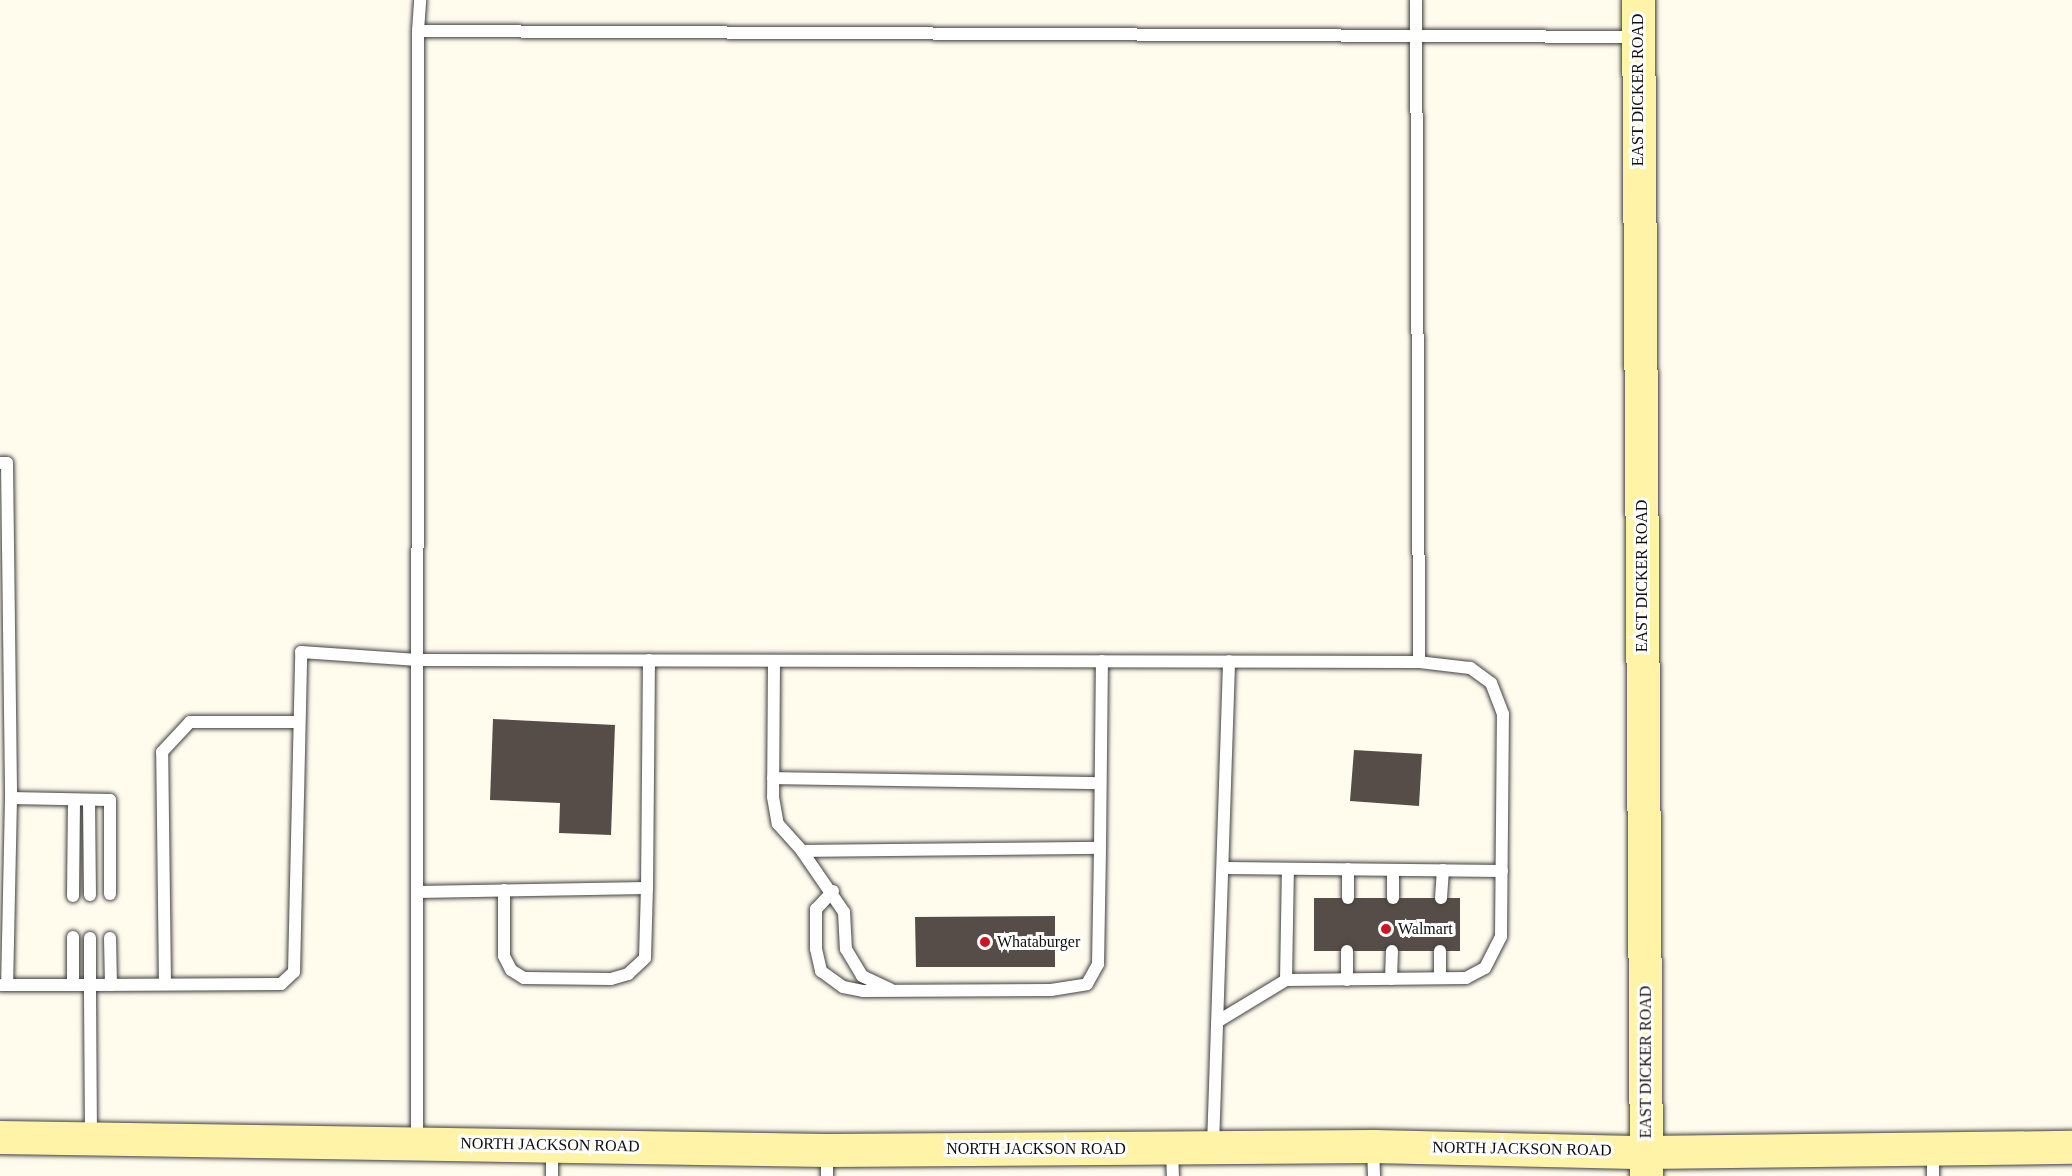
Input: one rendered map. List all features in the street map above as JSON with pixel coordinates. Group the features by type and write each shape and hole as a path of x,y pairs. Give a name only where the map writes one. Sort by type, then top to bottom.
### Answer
{"main road":[{"name":"EAST DICKER ROAD","path":"1638,0 1646,1164"},
{"name":"NORTH JACKSON ROAD","path":"0,1137 417,1143 552,1161 827,1163 1173,1162 1213,1148 1373,1161 1646,1164 1933,1162 2072,1147"}],"lane":[{"path":"417,1143 418,31 420,0"},
{"path":"1416,0 1419,662"},
{"path":"418,31 1637,37"},
{"path":"0,463 7,463 5,680 11,798 4,985 281,984 294,972 301,652 418,660 1419,662 1470,668 1491,683 1503,714 1501,937 1485,968 1466,978 1286,980 1220,1020"},
{"path":"504,890 504,957 511,970 524,978 611,979 628,974 645,958 649,660"},
{"path":"774,661 773,778 778,824 833,891 844,912 846,949 862,975 891,989"},
{"path":"833,891 816,909 816,950 821,971 843,987 1051,990 1087,984 1098,964 1102,661"},
{"path":"1213,1148 1220,1020 1229,661"},
{"path":"165,984 162,752 190,722 299,722"},
{"path":"773,778 1100,783"},
{"path":"11,798 110,800 111,894"},
{"path":"73,896 74,800"},
{"path":"89,800 90,895"},
{"path":"802,851 1100,848"},
{"path":"1224,868 1502,871"},
{"path":"1286,980 1288,869"},
{"path":"1348,869 1348,898"},
{"path":"1393,870 1393,898"},
{"path":"1441,898 1443,870"},
{"path":"417,892 647,888"},
{"path":"73,937 73,985"},
{"path":"90,938 91,1138"},
{"path":"110,938 111,985"},
{"path":"1347,951 1347,980"},
{"path":"1391,979 1392,951"},
{"path":"1440,951 1440,978"}],"building":[{"path":"493,719 615,725 611,835 559,833 560,803 490,800"},
{"path":"1354,750 1422,754 1419,806 1350,801"},
{"path":"1314,898 1460,898 1460,951 1314,951"},
{"name":"Whataburger","path":"1055,916 1055,967 916,967 915,917"}],"place":[{"name":"Walmart","path":"1386,929"},
{"name":"Whataburger","path":"985,942"}]}
